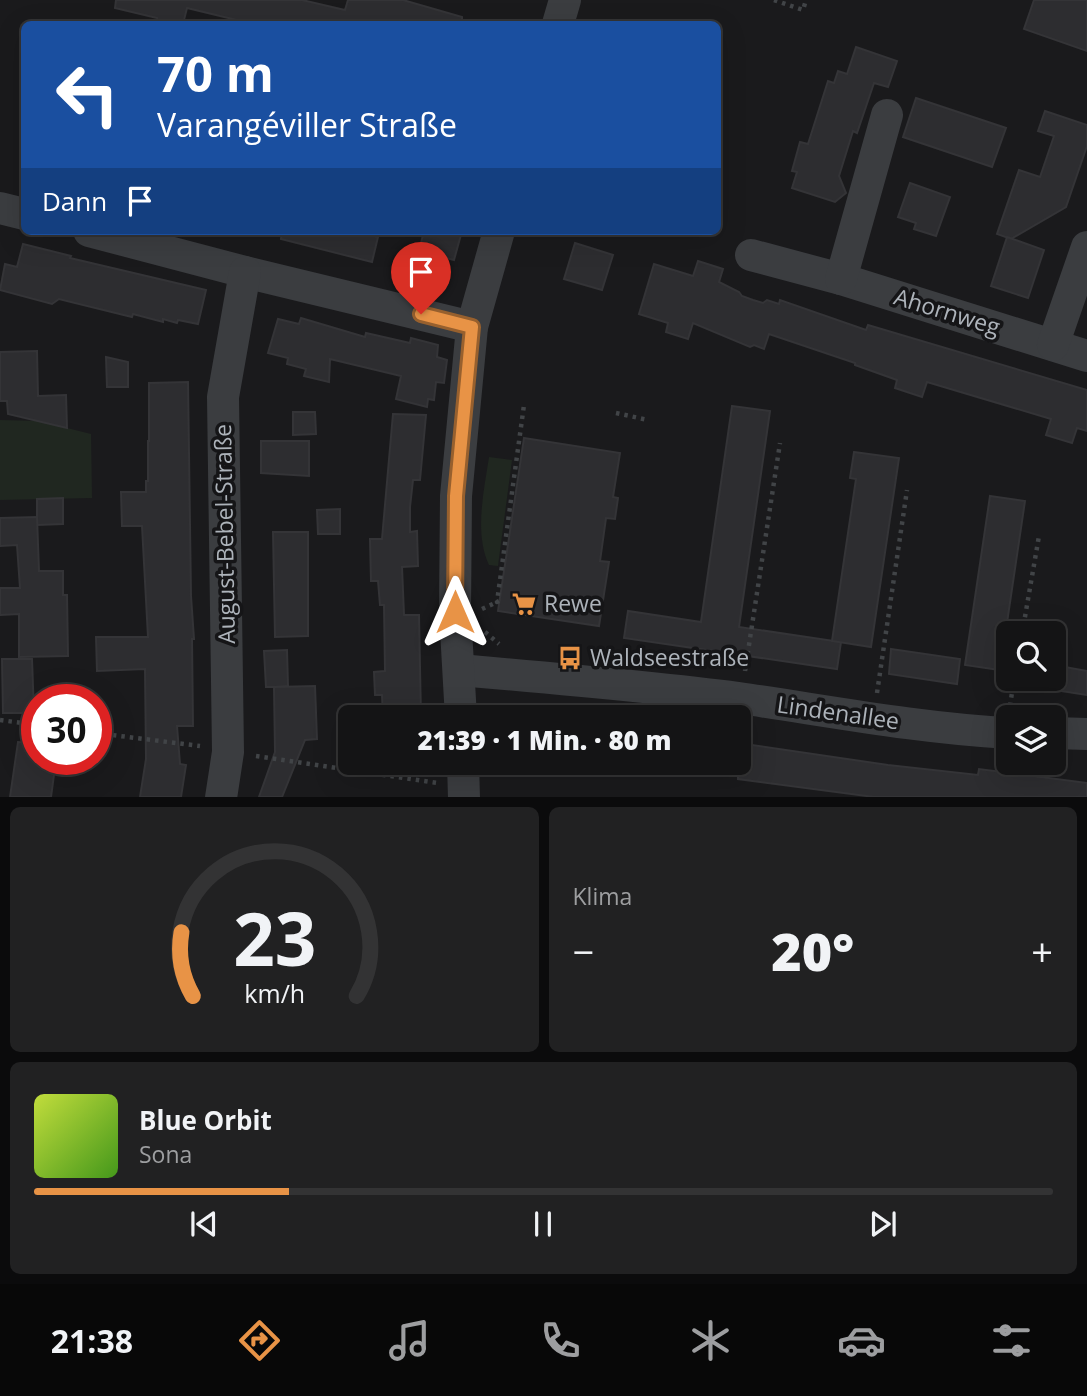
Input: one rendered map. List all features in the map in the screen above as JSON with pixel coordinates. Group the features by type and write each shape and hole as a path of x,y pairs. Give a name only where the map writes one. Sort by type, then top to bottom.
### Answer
{"street":[{"path":"559,21 565,0"},
{"path":"842,279 887,115"},
{"path":"0,208 21,213"},
{"path":"104,235 472,327"},
{"path":"460,705 459,670 466,612 456,496 472,327 498,235"},
{"path":"1053,345 1087,247"},
{"name":"Ahornweg","path":"751,255 842,279 1087,356"},
{"name":"August-Bebel-Straße","path":"221,797 228,752 223,397 245,272"},
{"name":"Lindenallee","path":"459,670 613,682 873,719 996,732"},
{"path":"1066,733 1087,734"}],"path":[{"path":"774,0 803,10 806,0"},
{"path":"516,675 516,654 492,640 466,612 498,602 524,405"},
{"path":"616,413 648,420"},
{"path":"741,699 780,443"},
{"path":"873,719 908,490"},
{"path":"1024,621 1039,536"},
{"path":"0,720 21,723"},
{"path":"112,735 464,782"}],"shaded area":[{"path":"0,420 39,421 91,434 92,498 0,500"},
{"path":"489,457 512,460 498,566 489,565 482,539 483,498"}],"building":[{"path":"116,0 302,0 345,10 348,0 403,0 462,17 462,21 241,21 187,8 184,21 156,21 157,18 115,8"},
{"path":"1034,0 1087,0 1087,51 1024,29"},
{"path":"856,47 897,61 888,87 874,83 857,133 853,131 839,176 846,193 835,202 792,188 797,172 792,171 800,142 808,144 828,81 834,83 838,71 847,74"},
{"path":"916,98 1006,128 992,167 903,137"},
{"path":"1045,111 1087,125 1087,146 1066,207 1011,239 997,234 1019,170 1040,177 1054,136 1038,131"},
{"path":"910,183 950,197 936,236 914,229 916,223 898,217"},
{"path":"282,235 378,237 372,262 281,239"},
{"path":"423,235 461,235 454,260 419,251"},
{"path":"1007,237 1044,250 1028,298 991,286"},
{"path":"575,243 613,255 602,290 564,279"},
{"path":"23,244 71,256 70,258 206,290 198,324 163,319 163,322 133,314 132,317 59,299 52,304 0,290 5,264 17,267"},
{"path":"698,261 723,269 719,282 753,300 763,303 767,300 779,304 780,300 866,330 868,325 1087,390 1087,431 1077,428 1072,443 1046,435 1051,419 927,382 922,397 895,388 897,380 769,334 764,349 754,345 750,347 693,323 688,339 666,332 668,323 639,314 654,264 693,276"},
{"path":"301,318 365,337 366,333 410,343 411,338 438,345 437,357 447,360 444,383 436,382 434,400 428,399 427,407 396,399 401,376 330,359 329,382 304,376 306,369 287,364 288,358 268,353 278,319 299,324"},
{"path":"37,351 38,396 66,395 67,428 8,414 7,401 0,401 0,352"},
{"path":"106,357 128,362 128,387 107,387"},
{"path":"188,382 194,639 193,726 177,726 180,764 186,765 181,797 140,797 146,759 145,669 97,671 96,637 148,637 142,526 122,526 121,492 146,492 149,383"},
{"path":"732,406 770,411 739,627 841,642 837,669 624,638 628,611 701,622"},
{"path":"293,412 315,412 316,434 293,435"},
{"path":"393,414 426,415 420,480 413,480 410,507 410,532 417,531 418,566 402,567 404,615 419,615 421,705 382,705 382,695 375,695 374,672 385,671 384,605 380,605 378,581 371,581 370,539 382,539"},
{"path":"524,438 620,453 613,497 618,498 615,519 606,518 600,561 609,562 599,626 498,611"},
{"path":"261,441 309,441 309,476 261,473"},
{"path":"854,452 899,458 871,647 832,641 856,479 850,478"},
{"path":"990,496 1025,501 1007,621 996,621 996,669 965,665"},
{"path":"63,498 63,524 37,525 37,499"},
{"path":"340,509 340,534 318,534 317,510"},
{"path":"37,517 39,571 63,571 63,595 67,595 68,656 19,657 19,614 0,615 0,588 20,588 17,545 0,546 0,518"},
{"path":"273,532 308,532 308,636 275,637"},
{"path":"891,649 960,659 957,684 889,674"},
{"path":"287,650 288,686 275,687 315,686 317,739 305,740 282,797 259,797 275,752 274,687 266,687 264,651"},
{"path":"2,659 32,659 33,684 21,684 21,713 3,713"},
{"path":"1066,667 1087,671 1087,695 1061,691 1066,691"},
{"path":"18,742 21,742 21,775 54,775 51,797 10,797"},
{"path":"751,745 888,765 978,775 979,769 996,771 996,775 1025,775 1087,783 1087,797 874,797 738,779 738,775 751,775"}],"place":[{"name":"Rewe","path":"524,604"},
{"name":"Waldseestraße","path":"570,658"}],"route":[{"path":"421,314 472,327 456,496 455,612"}]}
